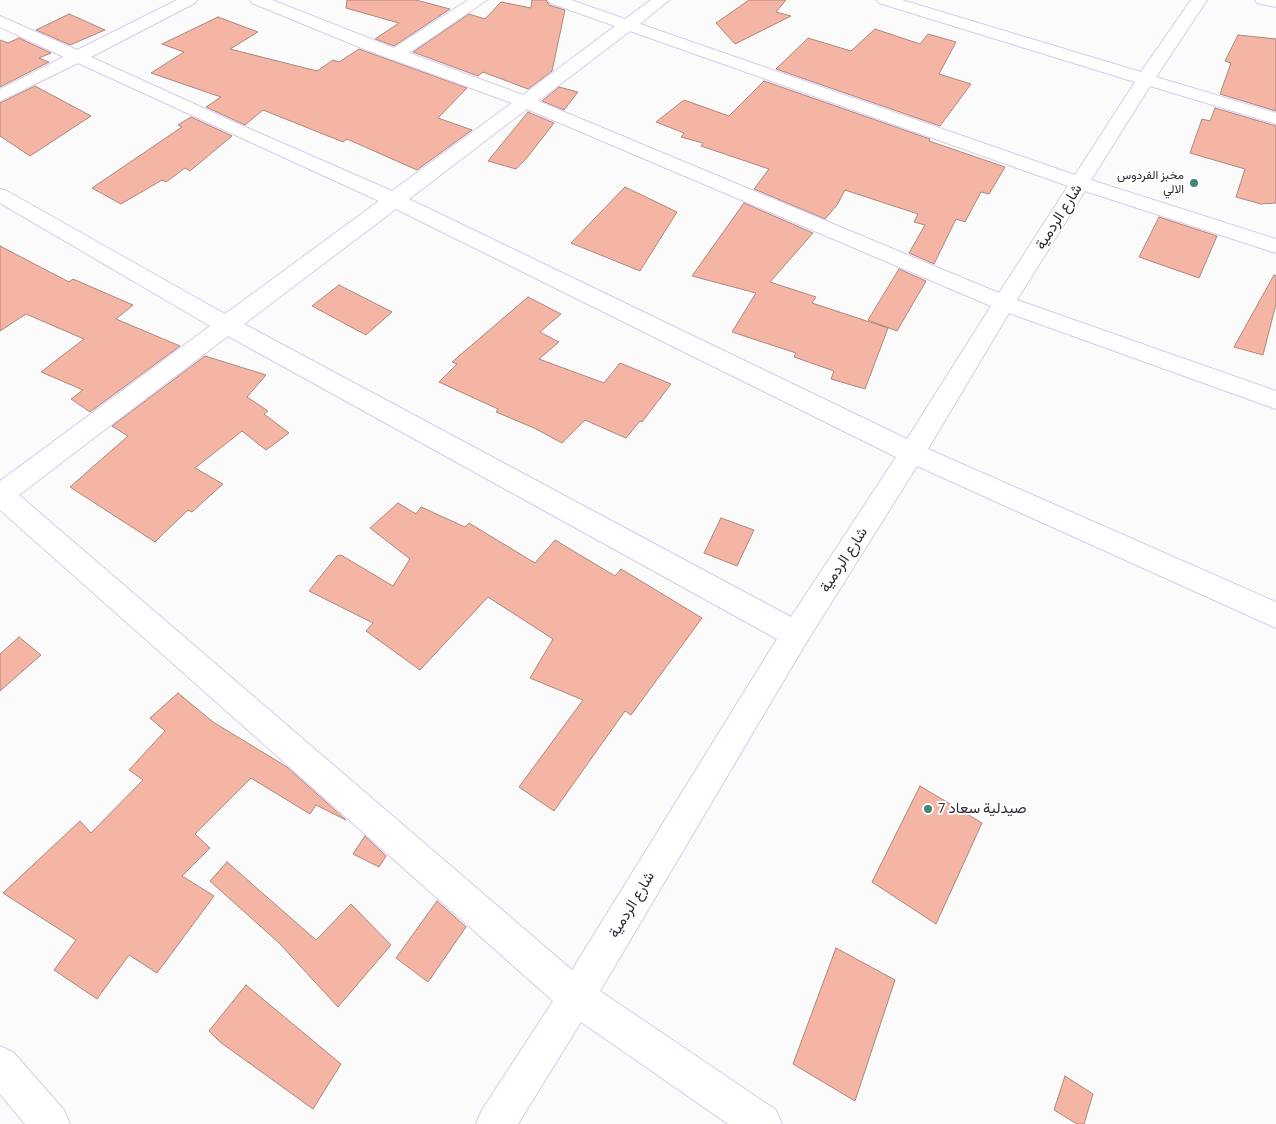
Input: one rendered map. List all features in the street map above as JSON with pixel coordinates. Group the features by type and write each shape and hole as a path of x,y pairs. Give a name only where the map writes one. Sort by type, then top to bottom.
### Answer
{"street":[{"path":"0,96 188,0"},
{"path":"258,0 524,101 1004,303 1276,400"},
{"path":"396,54 479,0"},
{"path":"556,0 1080,183 1276,246"},
{"path":"661,0 524,101 228,326 0,494 576,997 762,1124"},
{"path":"885,0 949,12 1145,80 1276,119"},
{"name":"شارع الردمية","path":"496,1124 576,997 796,634 912,453 1145,80 1199,0"},
{"path":"1263,0 1276,2"},
{"path":"0,21 395,200 912,453 1276,615"},
{"path":"0,195 228,326 796,634"},
{"path":"0,1065 50,1124"}],"building":[{"path":"347,0 416,0 450,9 394,46 375,39 399,23 346,8"},
{"path":"532,0 546,0 549,5 565,10 552,71 528,89 483,72 478,76 413,52 469,14 485,19 501,2 531,8"},
{"path":"749,0 786,0 776,12 791,16 735,44 716,23"},
{"path":"69,14 105,30 70,45 36,30"},
{"path":"218,17 258,32 230,49 317,71 333,60 339,62 359,49 467,88 438,118 472,130 417,170 347,139 343,142 263,110 245,125 206,107 221,97 151,73 184,52 162,44"},
{"path":"875,29 920,44 928,34 956,42 939,74 971,84 940,126 776,69 808,38 851,51"},
{"path":"1238,35 1276,39 1276,111 1220,94 1231,63 1225,61"},
{"path":"19,38 51,53 39,58 49,62 0,87 0,40 8,43"},
{"path":"764,81 1005,167 989,194 981,192 965,222 956,219 934,264 909,253 925,225 914,222 918,214 845,190 837,205 825,219 754,189 769,169 701,146 703,143 681,137 684,133 656,122 684,100 729,116"},
{"path":"35,86 91,116 30,156 0,136 0,103"},
{"path":"559,87 578,92 564,110 542,101"},
{"path":"1215,108 1276,126 1276,203 1261,204 1236,197 1245,169 1190,153 1202,119 1210,121"},
{"path":"528,112 554,123 516,169 488,161"},
{"path":"191,117 232,136 190,171 185,168 166,182 162,180 121,204 92,188 182,127 178,125"},
{"path":"625,187 677,212 640,271 571,243"},
{"path":"744,203 813,233 770,282 816,297 812,303 888,328 865,389 831,379 834,371 794,357 796,353 732,332 756,293 692,276"},
{"path":"1159,217 1217,236 1199,278 1139,257"},
{"path":"0,246 69,282 73,279 133,305 116,319 180,346 90,412 71,399 83,390 41,372 84,339 26,314 0,331"},
{"path":"899,269 926,281 897,331 868,320"},
{"path":"1274,275 1276,276 1276,304 1263,355 1234,347"},
{"path":"339,285 392,312 366,335 312,306"},
{"path":"528,297 561,314 540,332 559,342 539,359 604,383 620,363 671,384 642,422 640,421 626,438 585,420 562,443 534,428 496,412 498,409 439,382 457,364 452,362"},
{"path":"205,356 266,375 247,397 268,411 264,414 289,433 266,450 242,431 195,468 223,484 192,512 188,510 155,542 70,487 128,436 112,426"},
{"path":"398,503 416,514 421,507 465,527 469,523 535,563 555,540 615,576 621,569 702,618 631,715 625,711 554,811 519,787 583,700 530,678 553,639 488,597 420,670 366,631 373,623 309,591 337,556 341,555 393,586 410,559 370,528"},
{"path":"721,518 754,530 737,566 704,553"},
{"path":"19,637 41,655 0,691 0,654"},
{"path":"178,693 213,722 287,767 346,820 316,805 310,814 251,778 195,834 210,848 182,876 214,896 157,973 129,955 97,999 54,970 76,940 3,893 80,821 91,833 143,780 129,770 165,731 150,718"},
{"path":"920,786 982,823 936,924 872,882"},
{"path":"365,836 386,856 379,867 353,854"},
{"path":"227,862 316,940 351,904 391,945 338,1007 279,943 210,881"},
{"path":"437,901 466,927 428,982 396,958"},
{"path":"836,948 895,980 855,1101 793,1064"},
{"path":"246,985 341,1064 313,1109 220,1042 209,1031"},
{"path":"1065,1076 1093,1094 1084,1124 1077,1124 1054,1110"}],"place":[{"name":"مخبز الفردوس الالي","path":"1194,183"},
{"name":"صيدلية سعاد 7","path":"928,809"}]}
